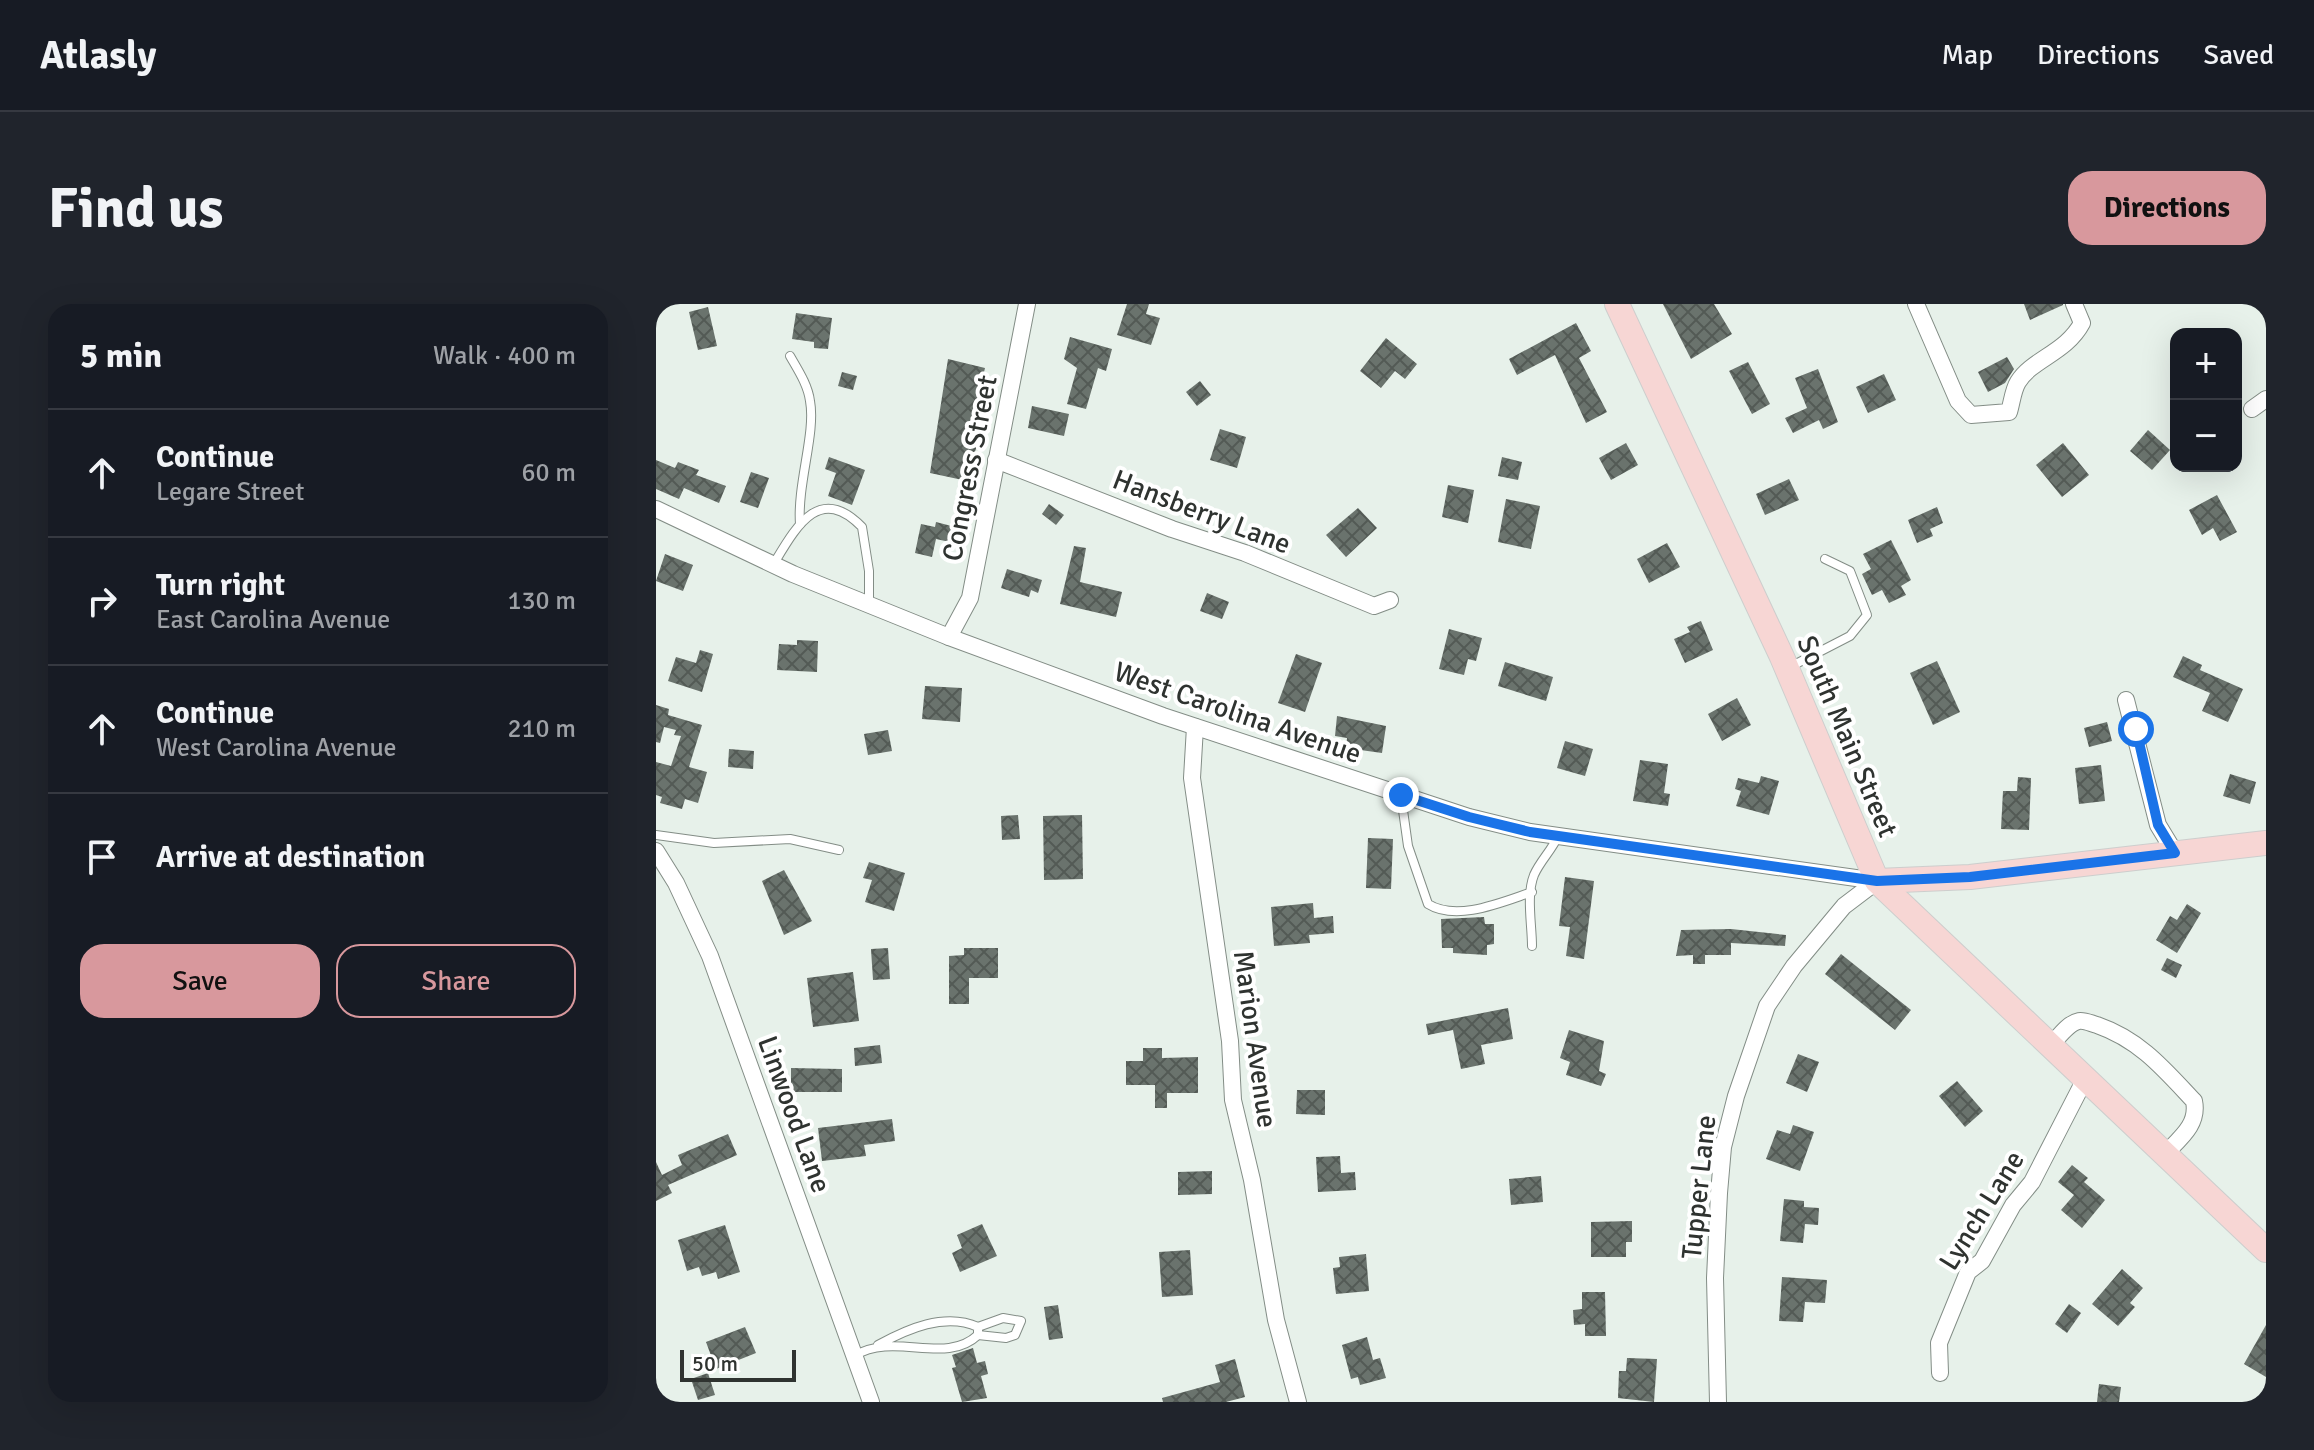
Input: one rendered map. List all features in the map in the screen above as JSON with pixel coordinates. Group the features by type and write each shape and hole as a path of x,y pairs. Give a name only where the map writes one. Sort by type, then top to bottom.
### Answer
{"main road":[{"name":"South Main Street","path":"1617,304 1787,669 1877,881 2266,1250"},
{"path":"1877,881 1970,877 2266,843"}],"street":[{"name":"Congress Street","path":"949,637 970,598 1027,304"},
{"path":"1916,304 1963,408 1971,415 2009,412 2016,384 2023,375 2060,350 2077,332 2082,323 2074,304"},
{"name":"Hansberry Lane","path":"996,460 1172,529 1245,553 1374,606 1390,600"},
{"name":"West Carolina Avenue","path":"656,509 773,565 949,637 1195,727 1469,817 1558,836 1877,881"},
{"path":"2126,700 2158,825 2175,853"},
{"name":"Marion Avenue","path":"1195,727 1192,778 1230,1041 1233,1100 1252,1180 1276,1320 1298,1402"},
{"name":"Linwood Lane","path":"656,851 676,883 710,956 871,1402"},
{"name":"Tupper Lane","path":"1718,1402 1715,1278 1719,1193 1723,1147 1736,1096 1767,1006 1844,906 1877,881"},
{"path":"2051,1045 2078,1021 2116,1032 2146,1050 2194,1101 2196,1112 2186,1132 2164,1155"},
{"name":"Lynch Lane","path":"1940,1373 1939,1343 1968,1272 1982,1261 2013,1205 2032,1182 2085,1079"}],"lane":[{"path":"790,356 807,388 811,411 798,492 800,525"},
{"path":"773,565 800,525 819,509 831,506 842,510 862,527 869,571 869,605"},
{"path":"1787,669 1850,636 1867,615 1850,571 1825,559"},
{"path":"1401,795 1408,846 1428,904 1449,911 1493,905 1532,892"},
{"path":"656,835 714,843 790,839 839,850"},
{"path":"1532,946 1534,875 1558,836"},
{"path":"853,1357 906,1329 943,1322 978,1331 971,1341 947,1349 878,1345"}],"building":[{"path":"1127,304 1149,304 1146,314 1160,318 1151,345 1117,335"},
{"path":"1663,304 1714,304 1732,334 1691,359"},
{"path":"2024,304 2063,304 2063,305 2030,320"},
{"path":"708,307 717,346 698,350 689,312"},
{"path":"796,313 832,318 828,349 814,348 814,342 792,339"},
{"path":"1576,323 1591,351 1579,358 1607,412 1586,423 1555,355 1517,375 1509,359"},
{"path":"1070,337 1112,349 1106,371 1098,368 1086,409 1067,404 1077,368 1064,359"},
{"path":"1386,338 1417,364 1405,379 1395,371 1381,388 1360,371"},
{"path":"2007,357 2014,369 2005,383 1988,392 1978,372"},
{"path":"948,359 985,368 977,402 981,403 977,434 980,435 972,462 976,463 972,482 930,473"},
{"path":"1748,362 1770,404 1752,414 1729,371"},
{"path":"1818,369 1838,422 1823,429 1819,420 1793,433 1785,418 1807,408 1795,378"},
{"path":"842,372 857,376 853,390 838,386"},
{"path":"1884,374 1896,400 1868,413 1856,387"},
{"path":"1200,381 1211,395 1197,406 1186,392"},
{"path":"1032,406 1069,414 1064,436 1028,428"},
{"path":"1220,429 1246,437 1237,468 1210,460"},
{"path":"2148,430 2170,450 2152,470 2130,451"},
{"path":"1626,443 1638,465 1611,480 1599,458"},
{"path":"2063,443 2089,475 2062,497 2036,465"},
{"path":"829,457 865,470 852,505 828,496 836,473 825,469"},
{"path":"1502,457 1522,462 1518,480 1498,476"},
{"path":"656,460 675,468 678,462 699,470 696,475 726,486 719,503 684,488 679,499 656,489"},
{"path":"751,472 769,478 758,508 740,502"},
{"path":"1789,479 1799,500 1765,515 1756,494"},
{"path":"1448,485 1474,490 1468,523 1442,517"},
{"path":"2217,495 2237,532 2220,541 2213,528 2202,535 2189,510"},
{"path":"1506,499 1540,506 1531,549 1498,542"},
{"path":"1049,504 1064,515 1056,525 1042,514"},
{"path":"1937,507 1943,523 1930,529 1933,536 1917,543 1908,520"},
{"path":"1358,508 1377,528 1346,557 1326,535"},
{"path":"936,522 963,529 959,544 936,539 932,557 915,553 921,524 935,527"},
{"path":"1891,540 1911,580 1901,586 1906,595 1889,603 1882,590 1872,595 1862,574 1871,569 1863,554"},
{"path":"1667,543 1680,567 1649,583 1637,559"},
{"path":"1074,546 1086,548 1080,582 1122,592 1116,617 1060,604"},
{"path":"665,554 693,565 683,591 656,581"},
{"path":"1007,569 1042,580 1038,593 1031,590 1029,597 1001,588"},
{"path":"1207,593 1229,602 1222,619 1200,611"},
{"path":"1701,621 1713,650 1685,663 1674,639 1690,632 1687,627"},
{"path":"1449,629 1482,638 1476,661 1468,659 1464,675 1439,669"},
{"path":"797,640 818,641 817,672 777,670 779,644 797,645"},
{"path":"700,650 713,654 702,692 668,681 676,657 696,663"},
{"path":"1296,654 1322,663 1305,712 1278,703"},
{"path":"2183,656 2202,665 2200,670 2243,689 2228,722 2202,711 2210,693 2173,677"},
{"path":"1937,661 1960,712 1933,725 1910,673"},
{"path":"1505,662 1553,677 1546,701 1498,686"},
{"path":"925,686 962,688 960,722 922,719"},
{"path":"1737,698 1751,725 1722,741 1708,714"},
{"path":"656,705 669,709 668,715 702,725 689,767 707,772 698,803 685,799 682,809 660,803 662,797 656,795 656,762 671,766 681,736 674,735 676,730 664,727 660,743 656,742"},
{"path":"1337,716 1386,726 1382,753 1346,748 1347,738 1335,736"},
{"path":"2107,722 2112,741 2089,747 2084,728"},
{"path":"888,730 892,751 868,755 864,734"},
{"path":"1565,741 1593,749 1585,776 1557,768"},
{"path":"729,749 754,751 753,769 728,767"},
{"path":"1640,760 1668,764 1664,793 1670,794 1668,806 1633,801"},
{"path":"2101,765 2105,801 2079,804 2075,768"},
{"path":"2230,774 2256,782 2250,804 2223,796"},
{"path":"1761,776 1779,781 1769,815 1736,806 1741,791 1735,789 1738,778 1759,783"},
{"path":"2018,777 2031,778 2029,830 2001,829 2003,791 2017,791"},
{"path":"1018,815 1020,839 1002,840 1001,816"},
{"path":"1082,815 1083,879 1044,880 1043,816"},
{"path":"1368,838 1393,839 1391,889 1366,888"},
{"path":"869,862 905,873 894,911 865,902 872,880 863,878"},
{"path":"784,870 812,921 784,935 762,881"},
{"path":"1565,877 1594,881 1584,959 1566,956 1570,927 1559,926"},
{"path":"1313,903 1314,918 1333,916 1334,933 1309,935 1310,943 1274,946 1271,907"},
{"path":"2187,904 2201,913 2177,953 2156,940 2170,916 2177,920"},
{"path":"1484,917 1485,924 1494,924 1494,944 1487,945 1487,955 1453,953 1453,948 1442,948 1441,919"},
{"path":"1731,929 1786,935 1785,946 1731,943 1731,955 1705,955 1705,964 1693,964 1693,955 1676,956 1681,930"},
{"path":"888,948 890,979 873,980 871,949"},
{"path":"964,948 998,948 998,978 969,978 969,1004 949,1004 949,956 964,955"},
{"path":"1841,954 1911,1010 1895,1030 1825,974"},
{"path":"2167,958 2182,965 2176,978 2161,970"},
{"path":"853,972 859,1021 813,1027 807,978"},
{"path":"1508,1008 1513,1039 1481,1045 1485,1064 1461,1069 1453,1030 1428,1035 1426,1024"},
{"path":"1569,1030 1604,1041 1599,1071 1606,1074 1601,1086 1566,1075 1570,1062 1560,1058"},
{"path":"880,1045 882,1063 855,1066 854,1048"},
{"path":"1143,1048 1162,1048 1162,1058 1198,1057 1198,1093 1167,1093 1167,1108 1155,1108 1155,1085 1126,1085 1126,1061 1143,1061"},
{"path":"1798,1054 1819,1062 1807,1092 1786,1083"},
{"path":"791,1068 842,1069 842,1092 791,1092"},
{"path":"1957,1081 1983,1111 1965,1127 1939,1096"},
{"path":"1297,1090 1325,1090 1325,1115 1296,1114"},
{"path":"892,1119 895,1141 864,1145 866,1156 822,1161 818,1128"},
{"path":"1793,1125 1814,1132 1800,1171 1766,1159 1777,1130 1790,1134"},
{"path":"728,1134 737,1155 668,1185 672,1193 656,1201 656,1162 662,1175 682,1165 678,1155"},
{"path":"1340,1156 1341,1173 1355,1172 1356,1190 1318,1192 1316,1157"},
{"path":"2072,1165 2088,1178 2084,1182 2105,1200 2082,1228 2061,1210 2074,1195 2058,1182"},
{"path":"1212,1171 1212,1194 1178,1195 1178,1172"},
{"path":"1541,1176 1543,1202 1511,1205 1509,1179"},
{"path":"1784,1199 1804,1201 1804,1207 1819,1208 1818,1225 1805,1224 1803,1243 1780,1241"},
{"path":"1632,1221 1632,1242 1626,1242 1626,1257 1591,1257 1591,1222"},
{"path":"982,1224 997,1256 960,1272 952,1253 962,1248 957,1235"},
{"path":"725,1225 740,1272 718,1279 716,1272 702,1276 699,1267 687,1271 678,1240"},
{"path":"1190,1250 1193,1295 1162,1297 1159,1252"},
{"path":"1366,1254 1369,1291 1336,1294 1333,1268 1340,1267 1339,1257"},
{"path":"2122,1269 2143,1288 2130,1303 2135,1307 2118,1326 2092,1304"},
{"path":"1782,1277 1827,1280 1825,1303 1805,1302 1803,1322 1779,1321"},
{"path":"1582,1292 1605,1292 1606,1336 1585,1336 1585,1324 1574,1325 1573,1310 1582,1309"},
{"path":"2069,1304 2081,1313 2067,1333 2055,1324"},
{"path":"1058,1305 1063,1338 1049,1340 1044,1307"},
{"path":"2266,1325 2266,1377 2244,1364"},
{"path":"745,1327 756,1353 716,1369 706,1342"},
{"path":"1367,1337 1373,1360 1380,1358 1386,1378 1360,1385 1358,1377 1351,1379 1342,1345"},
{"path":"973,1348 977,1363 985,1361 988,1374 981,1376 987,1398 962,1402 952,1368 956,1367 952,1355"},
{"path":"1627,1358 1657,1359 1654,1402 1618,1398 1619,1371 1626,1371"},
{"path":"1235,1359 1245,1397 1226,1402 1163,1402 1162,1398 1220,1382 1215,1365"},
{"path":"708,1373 715,1395 698,1400 691,1379"},
{"path":"2099,1384 2121,1387 2119,1402 2097,1402"}],"route":[{"path":"1401,795 1530,832 1877,881 1914,882 1970,877 2175,853 2158,825 2135,738 2136,729"}]}
